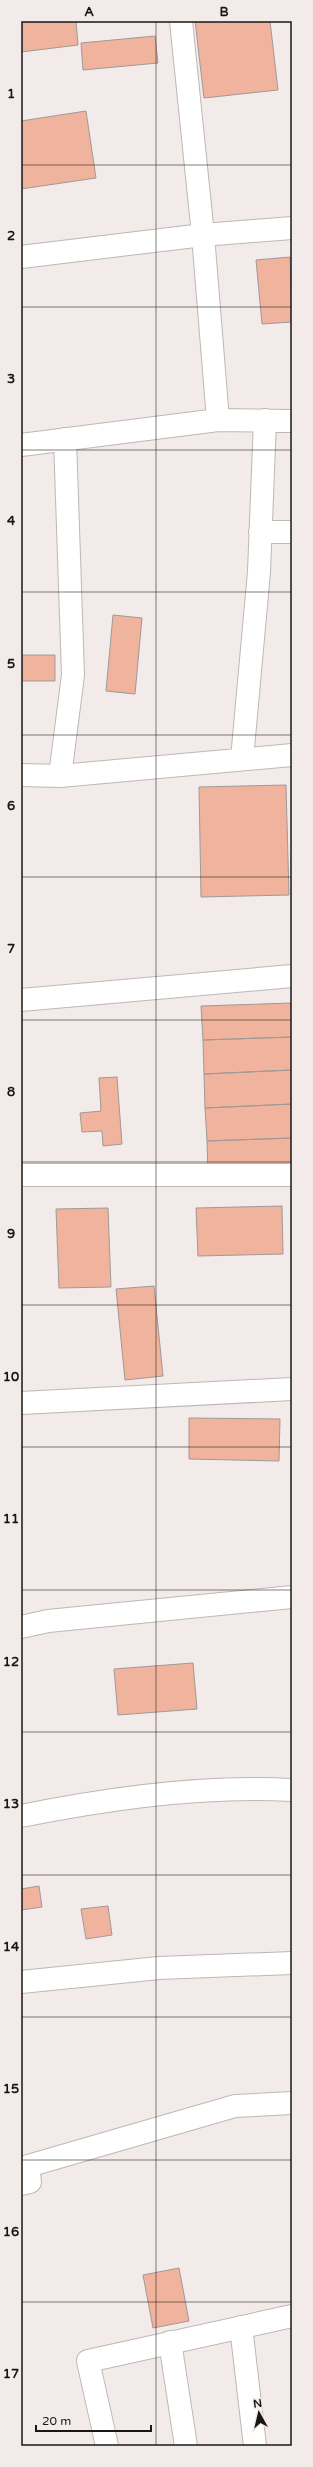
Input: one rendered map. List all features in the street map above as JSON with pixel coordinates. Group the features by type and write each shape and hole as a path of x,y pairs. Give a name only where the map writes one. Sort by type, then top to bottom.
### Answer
{"street":[{"path":"181,21 203,235 218,420"},
{"path":"21,257 203,235 292,228"},
{"path":"21,445 218,420 292,421"},
{"path":"242,759 259,572 264,420"},
{"path":"60,776 73,675 65,439"},
{"path":"260,532 292,532"},
{"path":"21,775 60,776 292,755"},
{"path":"21,1000 292,976"},
{"path":"21,1175 292,1176"},
{"path":"21,1403 292,1388"},
{"path":"21,1626 48,1621 292,1597"},
{"path":"21,1816 62,1808 176,1794 263,1788 292,1790"},
{"path":"21,1982 160,1968 292,1963"},
{"path":"21,2184 30,2182 28,2166 235,2106 292,2102"},
{"path":"107,2446 88,2361 292,2316"},
{"path":"241,2327 255,2446"},
{"path":"170,2342 186,2446"}],"building":[{"path":"21,21 76,21 78,45 21,52"},
{"path":"195,21 270,21 278,90 204,98"},
{"path":"155,36 158,63 83,70 81,43"},
{"path":"86,111 96,178 21,189 21,121"},
{"path":"290,257 292,322 262,324 256,260"},
{"path":"113,615 142,618 135,694 106,691"},
{"path":"21,655 55,655 55,681 21,681"},
{"path":"286,785 289,895 201,897 199,787"},
{"path":"291,1003 292,1037 203,1040 201,1006"},
{"path":"292,1037 292,1070 204,1074 203,1040"},
{"path":"292,1070 292,1104 205,1108 204,1074"},
{"path":"117,1077 122,1144 103,1146 102,1131 82,1132 80,1113 101,1111 99,1078"},
{"path":"292,1104 292,1138 207,1141 205,1108"},
{"path":"292,1138 292,1172 208,1175 207,1141"},
{"path":"282,1206 283,1254 198,1256 196,1208"},
{"path":"108,1208 111,1287 59,1288 56,1209"},
{"path":"154,1286 163,1376 125,1380 116,1289"},
{"path":"189,1418 280,1419 279,1461 189,1459"},
{"path":"193,1663 197,1709 118,1715 114,1669"},
{"path":"39,1886 42,1907 21,1910 21,1889"},
{"path":"108,1906 112,1935 86,1939 81,1909"},
{"path":"179,2268 189,2321 153,2328 143,2275"}]}
